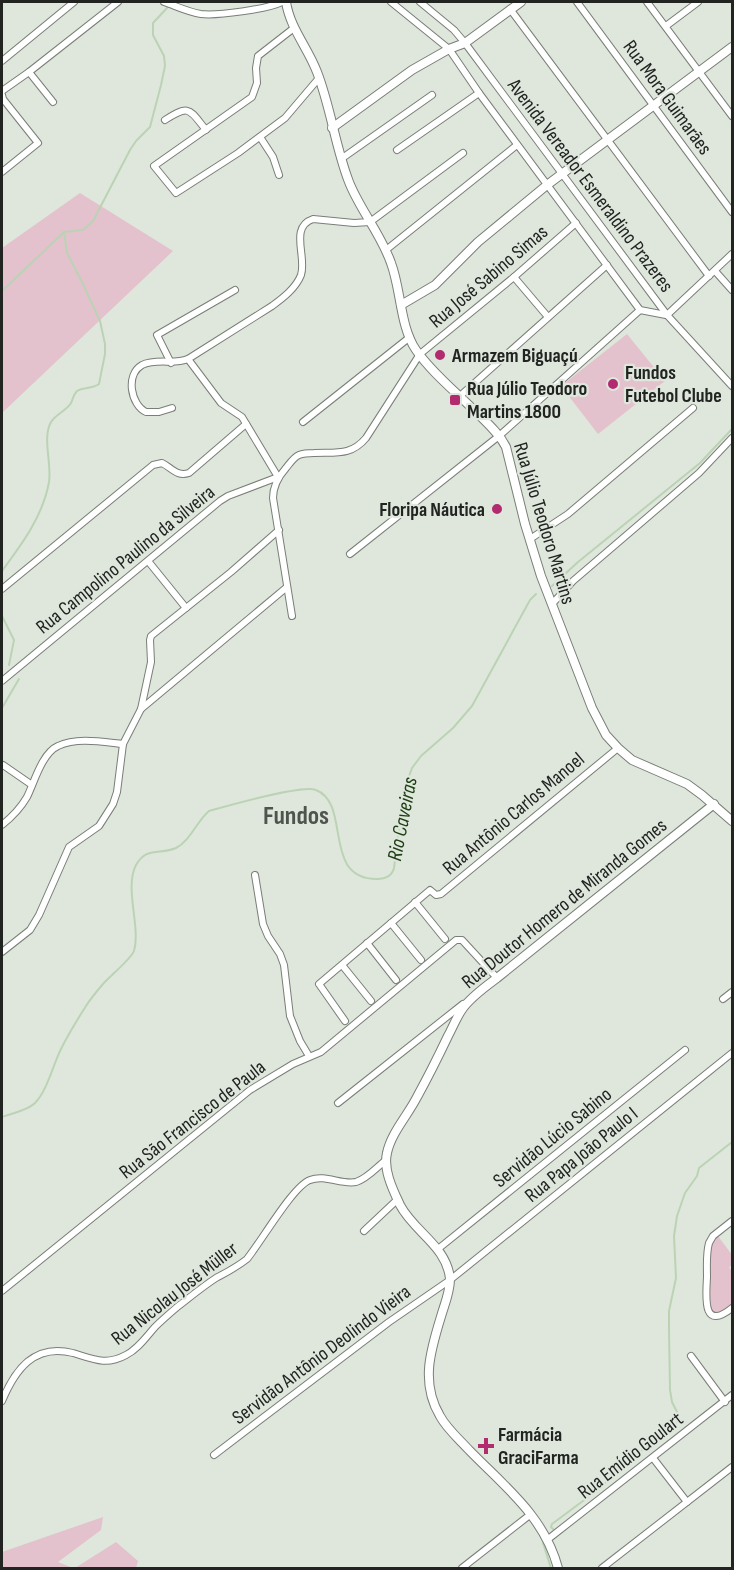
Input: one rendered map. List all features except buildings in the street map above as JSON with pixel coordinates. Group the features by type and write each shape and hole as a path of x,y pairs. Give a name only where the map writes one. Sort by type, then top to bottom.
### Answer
{"street":[{"path":"2,61 74,2"},
{"path":"2,172 38,143 2,97 29,72 118,2"},
{"path":"164,2 188,11 205,14 265,8 284,2"},
{"name":"Rua Júlio Teodoro Martins","path":"284,2 319,78 350,184 386,250 394,272 410,338 420,354 499,436 509,457 530,539 552,604 596,718 606,735 618,748 639,764 687,784 732,821"},
{"name":"Avenida Vereador Esmeraldino Prazeres","path":"391,2 448,49 640,310 667,315"},
{"name":"Avenida Vereador Esmeraldino Prazeres","path":"420,2 465,42 667,315"},
{"path":"332,128 412,70 465,42 521,2"},
{"name":"Rua Mora Guimarães","path":"577,2 732,212"},
{"path":"647,2 732,116"},
{"path":"666,26 698,2"},
{"path":"510,9 607,140 712,273 732,290"},
{"path":"294,28 258,56 257,83 252,97 154,166 176,194 260,137 291,112 319,78"},
{"path":"401,305 435,285 471,249 547,185 732,47"},
{"path":"29,72 53,102"},
{"path":"397,150 479,93"},
{"path":"341,159 432,95"},
{"path":"165,120 180,110 191,111 206,130"},
{"path":"260,137 273,156 279,175"},
{"path":"386,250 517,145"},
{"path":"172,408 159,412 145,412 137,402 131,382 136,372 152,362 171,363 188,359 283,297 295,284 303,267 300,230 305,223 313,219 354,224 370,222 463,153"},
{"name":"Rua José Sabino Simas","path":"278,477 298,456 309,453 341,452 360,445 420,354 576,223"},
{"path":"732,255 667,315 732,386"},
{"path":"460,396 607,265"},
{"path":"514,277 548,317"},
{"path":"171,363 157,335 235,290"},
{"path":"350,554 499,436 640,310"},
{"path":"303,422 410,338"},
{"path":"188,359 221,403 242,417 278,477 273,493 292,615"},
{"path":"530,539 567,514 693,408"},
{"path":"2,589 153,465 162,463 178,474 189,473 246,424"},
{"path":"552,604 573,581 699,473 732,438"},
{"name":"Rua Campolino Paulino da Silveira","path":"2,681 224,498 278,477"},
{"path":"2,952 24,936 34,924 69,847 99,826 110,809 117,792 123,744 141,709 152,658 151,636 279,530"},
{"path":"148,561 186,608"},
{"path":"141,709 287,587"},
{"path":"2,825 19,808 47,757 57,746 87,742 123,744"},
{"name":"Rua Antônio Carlos Manoel","path":"345,1021 319,984 430,890 436,895 441,894 618,748"},
{"path":"2,766 32,785"},
{"name":"Rua Doutor Homero de Miranda Gomes","path":"386,1160 393,1138 416,1101 460,1013 471,999 714,804"},
{"path":"255,875 263,924 284,964 290,1016 309,1056"},
{"path":"415,902 445,939"},
{"path":"391,923 422,960"},
{"name":"Rua São Francisco de Paula","path":"2,1291 250,1090 309,1056 321,1052 456,940 462,940 497,978"},
{"path":"367,943 396,980"},
{"path":"342,965 371,1001"},
{"path":"723,999 732,992"},
{"path":"338,1103 471,999"},
{"name":"Servidão Lúcio Sabino","path":"438,1249 685,1050"},
{"name":"Rua Papa João Paulo I","path":"450,1280 732,1053"},
{"path":"386,1160 387,1171 407,1216 438,1249 450,1280 447,1299 430,1354 428,1378 431,1396 440,1417 452,1432 531,1514 547,1540 557,1568"},
{"name":"Rua Nicolau José Müller","path":"2,1401 10,1383 22,1366 42,1354 57,1351 104,1361 128,1354 177,1308 247,1259 294,1193 306,1181 317,1178 358,1181 386,1160"},
{"path":"364,1231 398,1199"},
{"path":"732,1221 713,1236 709,1243 706,1301 711,1314 717,1317 724,1315 732,1308"},
{"name":"Servidão Antônio Deolindo Vieira","path":"214,1455 389,1322 450,1280"},
{"path":"691,1356 725,1402"},
{"name":"Rua Emídio Goulart","path":"547,1540 732,1395"},
{"path":"652,1458 687,1502"},
{"path":"602,1569 732,1467"},
{"path":"462,1569 531,1514"}],"shaded area":[{"path":"80,193 173,251 2,413 2,248"},
{"name":"Fundos Futebol Clube","path":"627,334 665,381 598,434 561,386"},
{"path":"718,1236 732,1255 732,1265 729,1267 732,1272 732,1304 723,1312 715,1314 711,1311 708,1300 710,1246"},
{"path":"103,1517 101,1530 58,1562 73,1568 2,1568 2,1552"},
{"path":"116,1542 138,1561 136,1568 75,1568"}],"waterway":[{"path":"2,291 64,232 83,230 93,221 130,150 150,127 165,66 164,56 153,35 153,23 167,8"},
{"path":"2,571 31,529 46,494 50,475 48,428 51,422 69,406 77,391 99,384 105,354 100,321 67,253 64,232"},
{"name":"Rio Caveiras","path":"552,586 578,562 700,463 732,429"},
{"name":"Rio Caveiras","path":"2,1117 28,1108 39,1098 61,1049 86,1006 134,951 136,931 132,885 133,874 140,859 149,853 170,850 181,845 209,811 296,790 316,790 327,798 333,810 343,855 349,867 360,876 377,879 390,875 394,868 403,798 412,768 421,756 453,728 472,706 530,600 536,594"},
{"path":"2,616 14,640 9,665"},
{"path":"2,708 19,679"},
{"path":"553,1529 552,1524 599,1489 622,1466 676,1424 677,1412 670,1390 669,1311 676,1278 674,1236 677,1216 685,1193 697,1176 699,1168 732,1142"},
{"path":"543,1543 551,1568"}],"place":[{"name":"Armazem Biguaçú","path":"440,355"},
{"name":"Fundos Futebol Clube","path":"613,384"},
{"name":"Rua Júlio Teodoro Martins 1800","path":"455,400"},
{"name":"Floripa Náutica","path":"497,509"},
{"name":"Farmácia GraciFarma","path":"486,1446"}],"district":[{"name":"Fundos","path":"296,815"}]}
